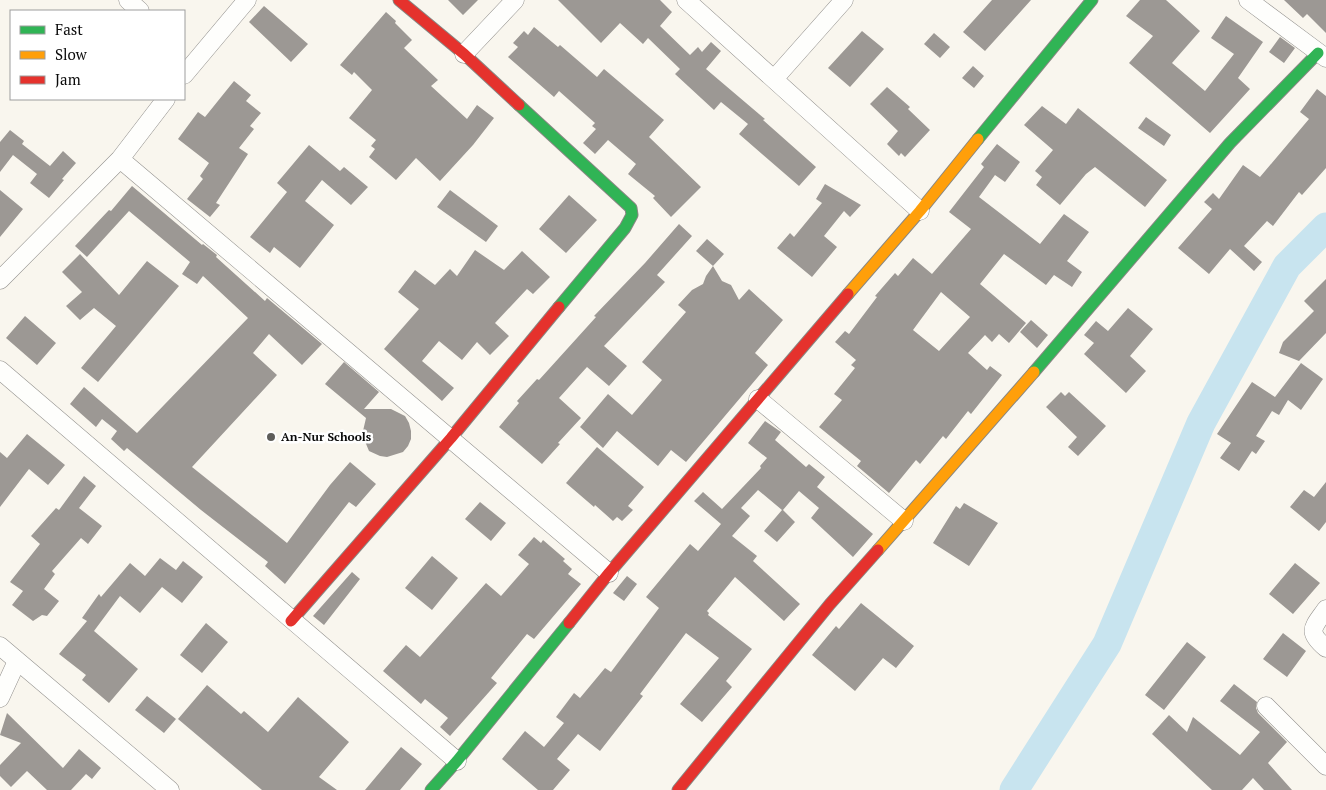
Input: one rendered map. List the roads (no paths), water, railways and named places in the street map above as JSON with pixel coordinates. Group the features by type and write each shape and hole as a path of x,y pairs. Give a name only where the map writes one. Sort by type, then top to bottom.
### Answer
{"street":[{"path":"128,0 139,10"},
{"path":"187,63 247,0"},
{"path":"292,621 451,438 625,228 632,215 631,208 464,54 399,0"},
{"path":"464,54 515,0"},
{"path":"686,0 920,211"},
{"path":"774,78 844,0"},
{"path":"431,790 457,761 609,573 920,211 1092,0"},
{"path":"678,790 824,611 904,522 1230,143 1322,55 1248,0"},
{"path":"0,280 120,159 165,100"},
{"path":"120,159 609,573"},
{"path":"0,370 457,761"},
{"path":"758,399 904,522"},
{"path":"1326,608 1313,632 1315,638 1326,648"},
{"path":"0,646 170,790"},
{"path":"0,698 17,661"},
{"path":"1266,706 1326,766"}],"waterway":[{"path":"1014,790 1107,644 1201,423 1287,266 1326,227"}],"place":[{"name":"An-Nur Schools","path":"271,437"}]}
